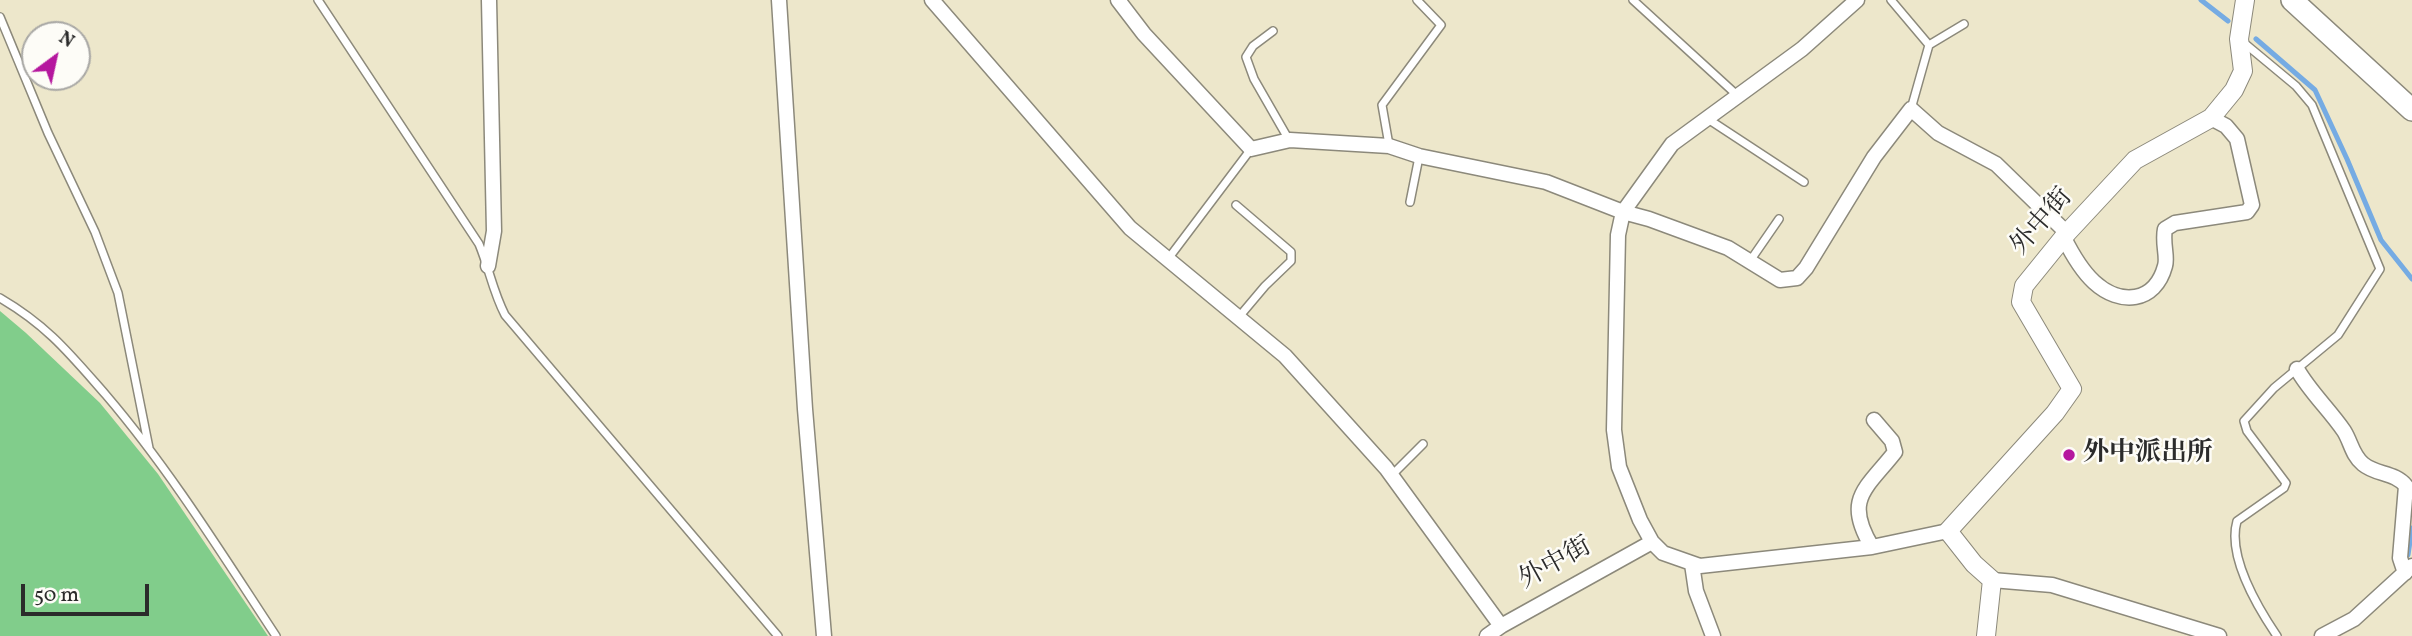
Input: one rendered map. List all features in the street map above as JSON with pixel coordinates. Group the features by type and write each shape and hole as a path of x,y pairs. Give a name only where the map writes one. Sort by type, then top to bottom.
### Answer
{"main road":[{"path":"2292,0 2412,110"}],"street":[{"path":"488,266 494,231 489,0"},
{"path":"779,0 805,409 824,636"},
{"path":"932,0 1130,228 1285,356 1392,475 1501,626"},
{"path":"1118,0 1144,34 1251,149 1290,140 1389,146 1419,156 1546,182 1728,248 1780,280 1797,278 1806,268 1874,157 1911,109 1938,133 1996,164 2066,235 2076,261 2095,283 2114,296 2130,298 2147,294 2158,282 2166,264 2162,242 2165,229 2175,223 2247,212 2252,205 2237,139 2226,126 2211,118"},
{"name":"外中街","path":"1948,531 2055,413 2072,389 2021,302 2024,286 2066,235 2135,160 2211,118 2234,90 2243,71 2239,39 2245,0"},
{"path":"1849,2 1802,49 1672,144 1623,212 1618,235 1614,430 1619,467 1640,520 1652,542 1663,553 1700,566 1872,547 1948,531 1974,564 1992,580 2052,585 2219,636"},
{"path":"2297,369 2305,384 2343,430 2359,460 2374,470 2400,479 2406,486 2400,558 2408,569 2354,619 2322,636"},
{"path":"1872,547 1862,530 1858,506 1861,491 1895,452 1892,441 1874,420"},
{"name":"外中街","path":"1488,636 1501,626 1652,542"},
{"path":"1692,564 1696,592 1713,636"},
{"path":"1986,636 1992,580"}],"lane":[{"path":"318,0 479,244 495,295 505,315 778,636"},
{"path":"1389,146 1382,105 1441,25 1417,0"},
{"path":"1633,0 1738,96"},
{"path":"1891,0 1928,45"},
{"path":"0,16 48,133 95,232 118,293 149,448"},
{"path":"1911,109 1928,45 1964,24"},
{"path":"1273,31 1253,47 1246,57 1254,79 1290,140"},
{"path":"2239,39 2297,86 2312,105 2380,269 2338,335 2274,388 2244,421 2247,430 2287,483 2284,488 2237,521 2235,528 2240,563 2254,600 2277,636"},
{"path":"1707,118 1804,182"},
{"path":"1167,259 1251,149"},
{"path":"1410,202 1419,156"},
{"path":"1236,205 1292,251 1291,261 1265,286 1238,319"},
{"path":"1750,261 1779,219"},
{"path":"0,298 34,319 62,345 162,463 276,636"},
{"path":"1392,475 1423,444"}],"green space":[{"path":"0,311 100,403 158,474 268,636 0,636"}],"waterway":[{"path":"2201,0 2228,21"},
{"path":"2256,39 2315,90 2381,240 2412,279"},
{"path":"2408,555 2412,528"}],"place":[{"name":"外中派出所","path":"2069,455"}]}
